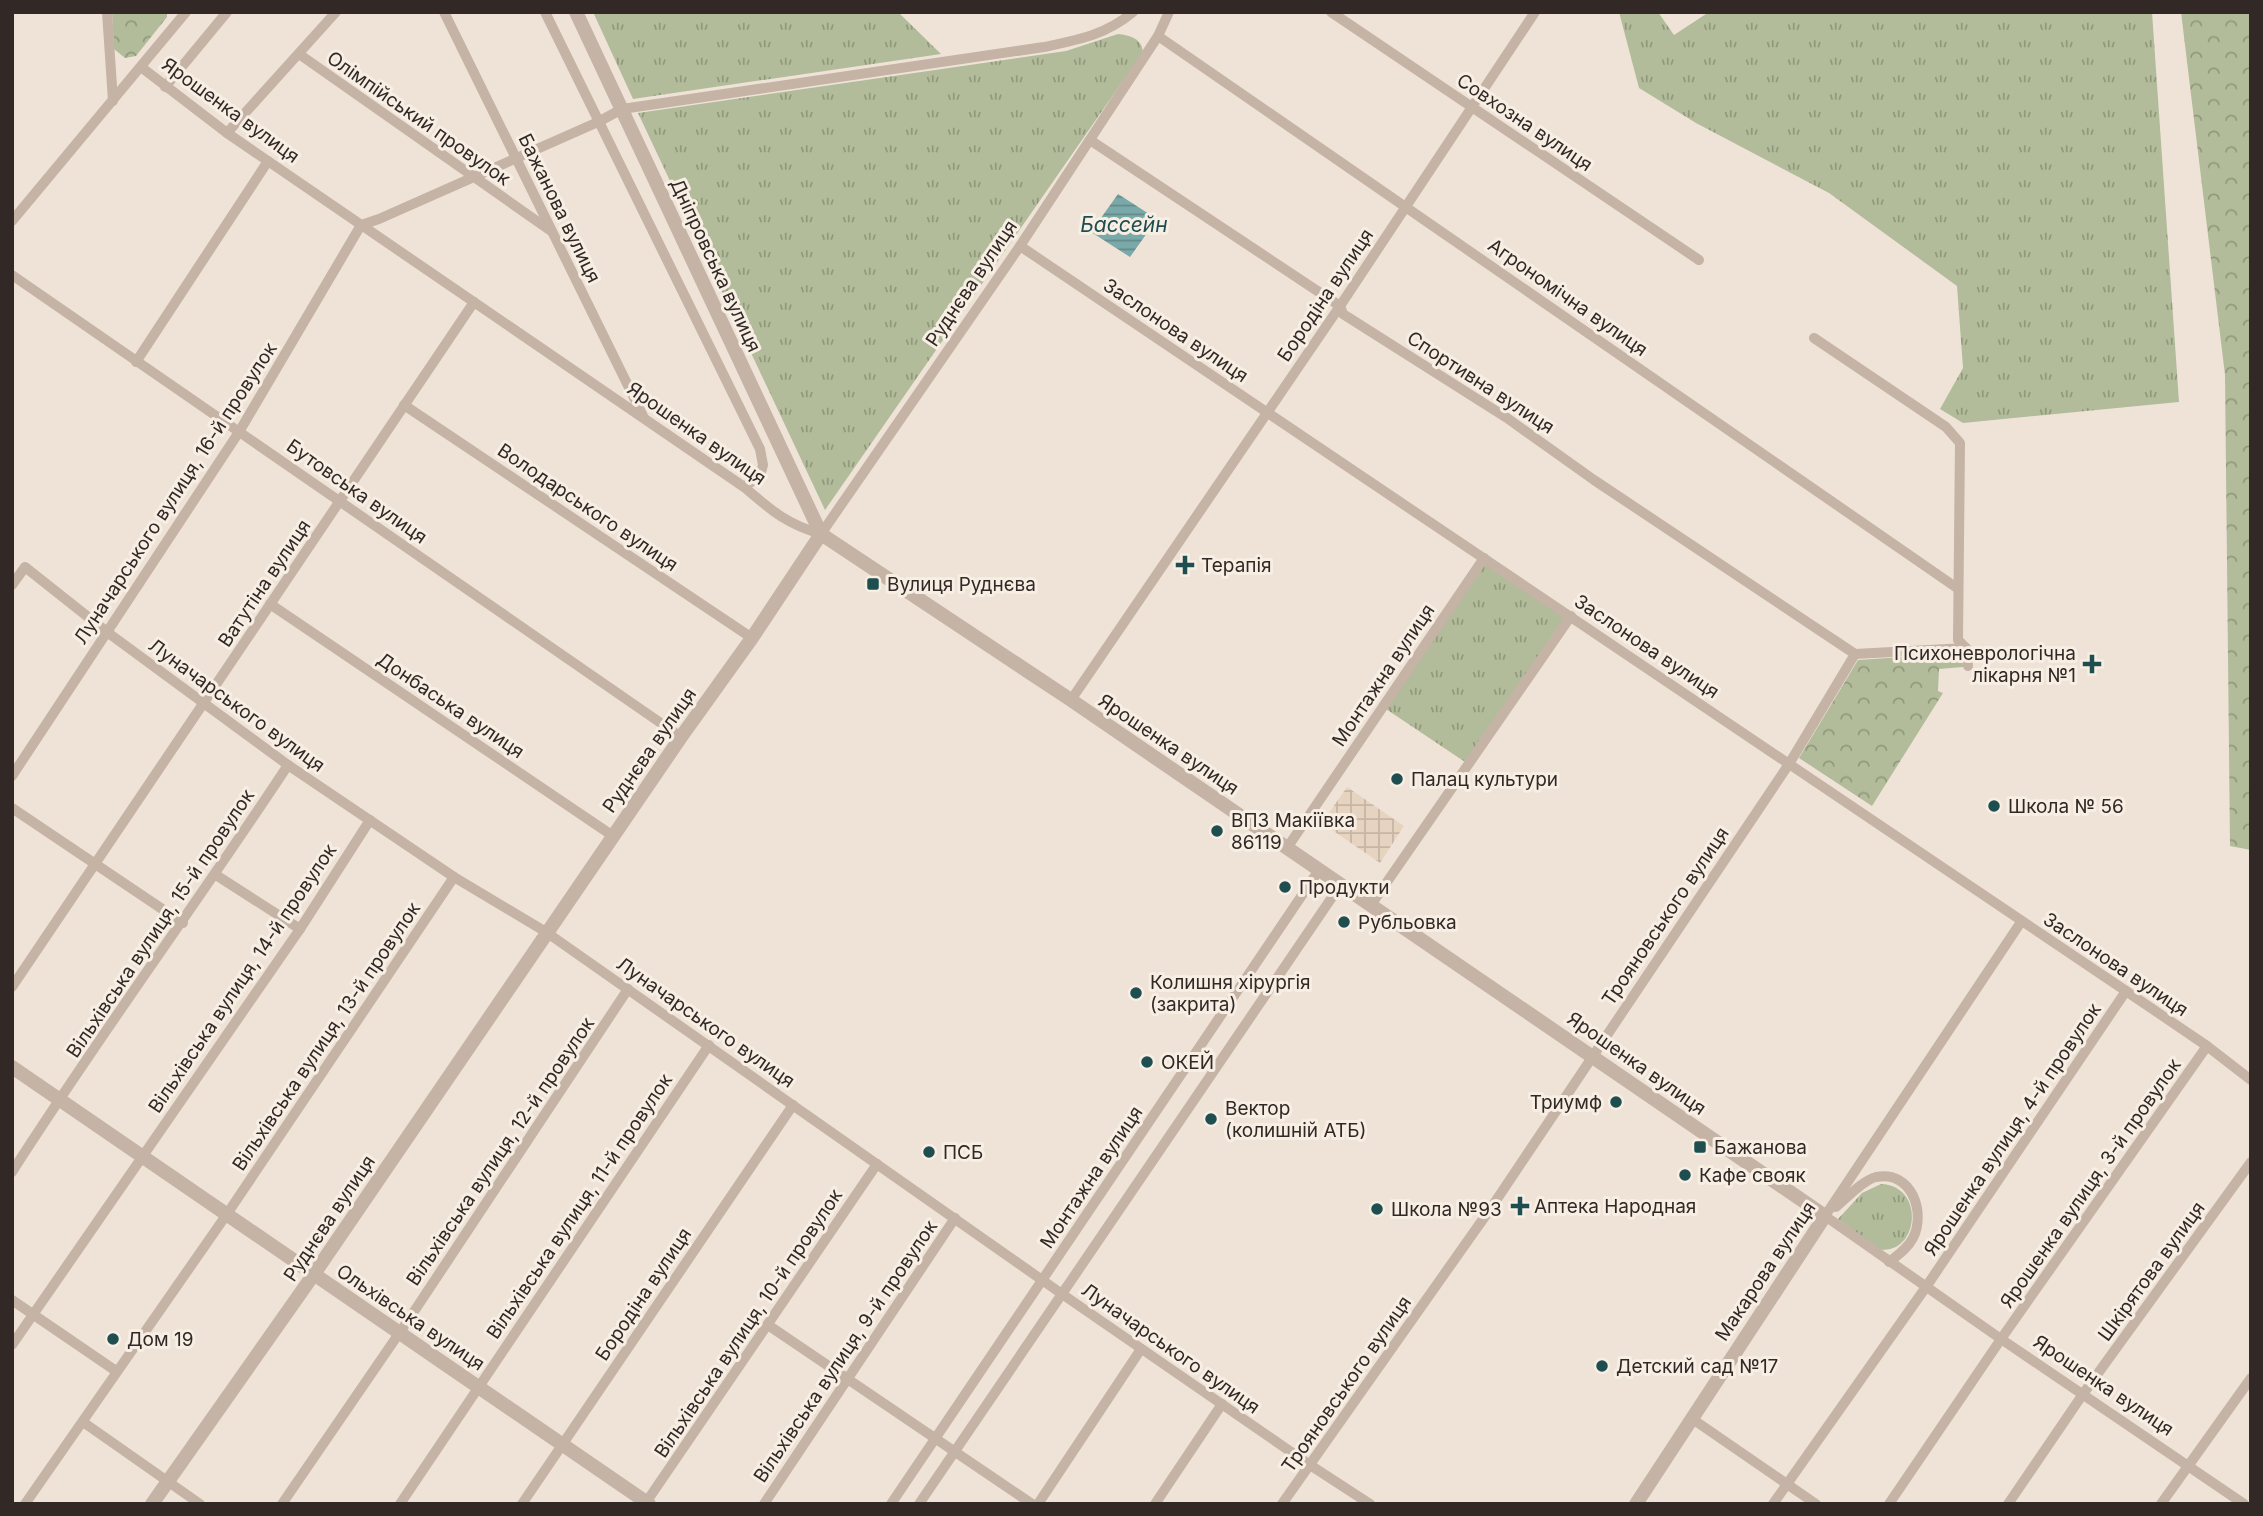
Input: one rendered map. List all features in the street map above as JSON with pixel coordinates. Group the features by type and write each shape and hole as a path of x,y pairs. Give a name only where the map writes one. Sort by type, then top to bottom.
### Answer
{"street":[{"path":"107,12 113,102"},
{"path":"12,221 186,12"},
{"path":"165,88 227,12"},
{"path":"227,133 336,12"},
{"name":"Бажанова вулиця","path":"444,12 644,419"},
{"name":"Дніпровська вулиця","path":"545,12 760,449 760,476 744,487"},
{"name":"Дніпровська вулиця","path":"576,12 821,534"},
{"path":"361,225 598,122 622,108 1044,47 1095,36 1111,29 1133,12"},
{"name":"Руднєва вулиця","path":"152,1504 314,1274 1020,246 1158,36 1169,12"},
{"name":"Совхозна вулиця","path":"1331,12 1699,260"},
{"name":"Бородіна вулиця","path":"1071,699 1340,306 1535,12"},
{"name":"Агрономічна вулиця","path":"1158,36 1957,588"},
{"name":"Олімпійський провулок","path":"299,54 553,233"},
{"name":"Ярошенка вулиця","path":"141,67 227,133 744,487 776,514 794,526 821,534 1071,699 2244,1504"},
{"name":"Спортивна вулиця","path":"1090,140 1340,306 1343,314 1507,418 1594,480 1855,654"},
{"path":"136,362 268,161"},
{"name":"Луначарського вулиця, 16-й провулок","path":"12,776 239,432 361,225"},
{"name":"Заслонова вулиця","path":"1020,246 2021,922 2126,990 2251,1080"},
{"name":"Бутовська вулиця","path":"12,275 681,737"},
{"name":"Ватутіна вулиця","path":"12,987 474,302"},
{"path":"1814,338 1946,427 1961,443 1958,640 1966,648 1968,666"},
{"name":"Володарського вулиця","path":"404,405 752,638"},
{"name":"Монтажна вулиця","path":"1287,848 1484,558"},
{"name":"Луначарського вулиця","path":"12,585 25,567 107,632 288,765 454,877 547,932 1141,1349 1370,1504"},
{"name":"Донбаська вулиця","path":"270,604 613,835"},
{"path":"1371,905 1571,616"},
{"path":"1855,654 1966,648"},
{"name":"Трояновського вулиця","path":"1282,1504 1493,1205 1789,764 1855,654"},
{"name":"Вільхівська вулиця, 15-й провулок","path":"12,1172 59,1099 216,875 288,765"},
{"path":"12,808 183,923"},
{"name":"Вільхівська вулиця, 14-й провулок","path":"12,1345 300,929 370,820"},
{"name":"Монтажна вулиця","path":"891,1504 1319,870"},
{"path":"216,875 300,929"},
{"name":"Вільхівська вулиця, 13-й провулок","path":"25,1504 227,1214 454,877"},
{"name":"Монтажна вулиця","path":"919,1504 1062,1294 1094,1255 1340,884"},
{"name":"Макарова вулиця","path":"1636,1504 2021,922"},
{"name":"Вільхівська вулиця, 12-й провулок","path":"282,1504 628,989"},
{"name":"Ярошенка вулиця, 4-й провулок","path":"1773,1504 1926,1287 2126,990"},
{"name":"Вільхівська вулиця, 11-й провулок","path":"400,1504 709,1045"},
{"name":"Ярошенка вулиця, 3-й провулок","path":"1889,1504 2001,1339 2207,1046"},
{"name":"Ольхівська вулиця","path":"12,1067 647,1503"},
{"name":"Бородіна вулиця","path":"522,1504 793,1105"},
{"name":"Шкірятова вулиця","path":"2008,1504 2083,1394 2251,1162"},
{"name":"Вільхівська вулиця, 10-й провулок","path":"647,1503 877,1164"},
{"path":"1825,1216 1873,1178 1893,1178 1903,1184 1916,1200 1918,1222 1909,1245 1889,1262"},
{"name":"Вільхівська вулиця, 9-й провулок","path":"764,1504 955,1218"},
{"path":"12,1300 116,1371"},
{"path":"768,1325 1032,1504"},
{"path":"1038,1504 1141,1349"},
{"path":"2161,1504 2251,1378"},
{"path":"1155,1504 1222,1405"},
{"path":"1692,1418 1816,1504"},
{"path":"83,1422 200,1504"}],"green space":[{"path":"112,12 167,12 167,17 136,56 125,58 114,49"},
{"path":"593,12 898,12 941,54 633,99"},
{"path":"1619,12 1658,12 1674,35 1709,12 2152,12 2179,402 1963,423 1940,409 1963,368 1957,286 1829,193 1696,123 1639,88"},
{"path":"2181,12 2251,12 2251,850 2230,846 2225,375"},
{"path":"1118,34 1135,38 1143,52 825,510 638,113 1066,51"},
{"path":"1484,558 1571,616 1468,764 1383,707"},
{"path":"1962,653 1963,667 1939,669 1938,691 1943,693 1872,806 1799,758 1858,660"},
{"path":"1881,1184 1896,1188 1906,1196 1911,1208 1909,1232 1902,1242 1892,1249 1878,1249 1838,1219 1862,1193"}],"shaded area":[{"path":"1347,787 1404,826 1380,863 1322,823"}],"water":[{"name":"Бассейн","path":"1118,194 1157,219 1130,257 1091,232"}],"place":[{"name":"Терапія","path":"1185,565"},
{"name":"Вулиця Руднєва","path":"873,584"},
{"name":"Психоневрологічна лікарня №1","path":"2092,664"},
{"name":"Палац культури","path":"1397,779"},
{"name":"Школа № 56","path":"1994,806"},
{"name":"ВПЗ Макіївка 86119","path":"1217,831"},
{"name":"Продукти","path":"1285,887"},
{"name":"Рубльовка","path":"1344,922"},
{"name":"Колишня хірургія (закрита)","path":"1136,993"},
{"name":"ОКЕЙ","path":"1147,1062"},
{"name":"Триумф","path":"1616,1102"},
{"name":"Вектор (колишній АТБ)","path":"1211,1119"},
{"name":"Бажанова","path":"1700,1147"},
{"name":"ПСБ","path":"929,1152"},
{"name":"Кафе свояк","path":"1685,1175"},
{"name":"Аптека Народная","path":"1520,1206"},
{"name":"Школа №93","path":"1377,1209"},
{"name":"Дом 19","path":"113,1339"},
{"name":"Детский сад №17","path":"1602,1366"}]}
